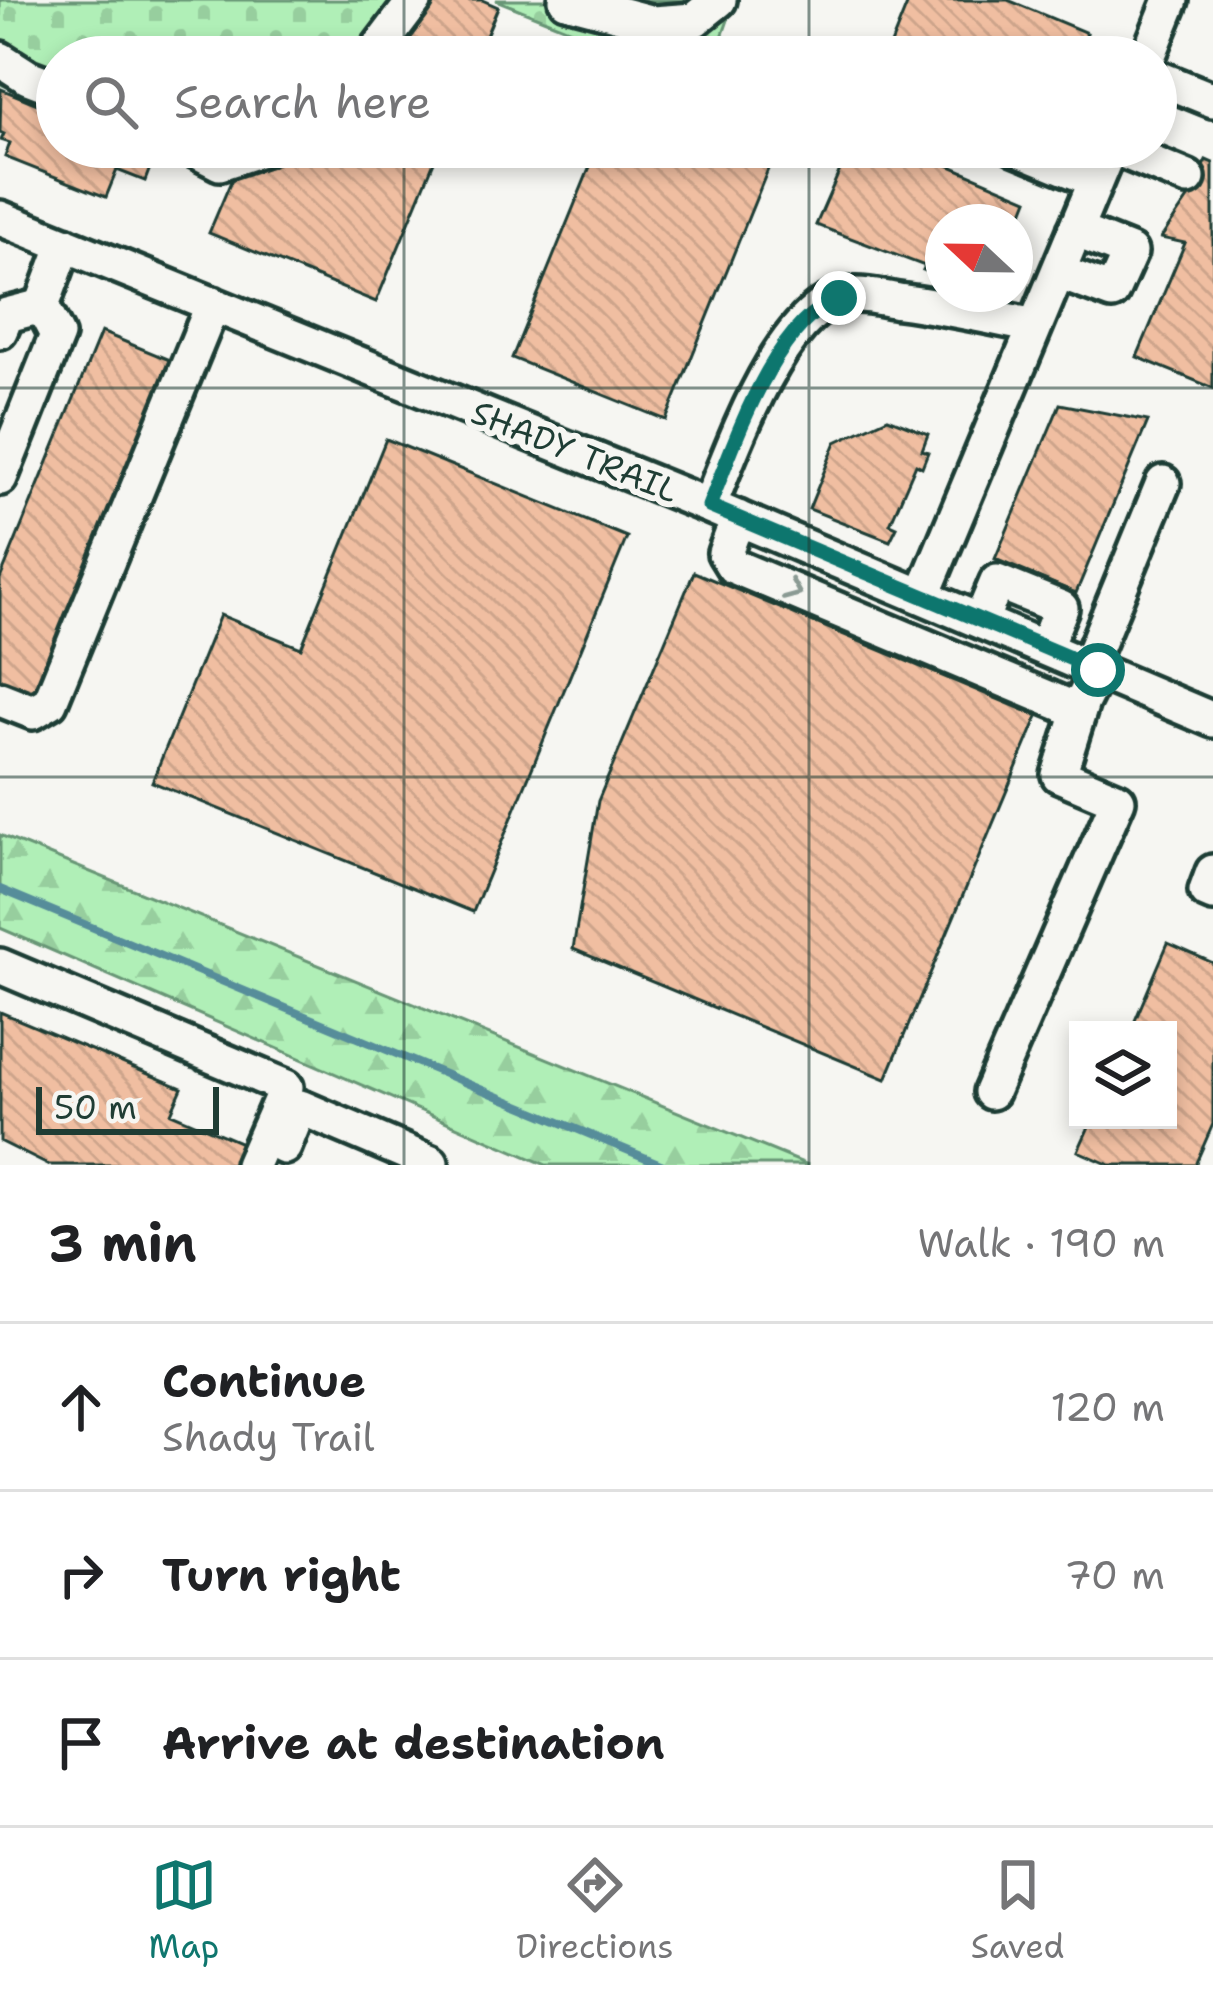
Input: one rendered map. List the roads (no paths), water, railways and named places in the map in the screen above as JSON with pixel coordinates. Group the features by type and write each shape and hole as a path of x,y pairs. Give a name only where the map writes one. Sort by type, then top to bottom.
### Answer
{"street":[{"path":"388,36 415,0"},
{"path":"566,0 652,23 694,20 719,0"},
{"path":"1156,36 1171,0"},
{"path":"0,59 36,80"},
{"path":"1177,85 1213,100"},
{"path":"1066,168 1095,180"},
{"path":"923,595 1101,168"},
{"path":"1163,168 1188,178"},
{"name":"SHADY TRAIL","path":"0,218 724,512 1213,720"},
{"path":"1058,272 1112,292 1130,252 1075,230"},
{"path":"0,478 57,335 42,306 65,244"},
{"path":"1035,326 853,295 819,306 803,320 765,380 724,512 725,553 733,566 1079,711"},
{"path":"0,699 33,712 50,702 213,304"},
{"path":"0,332 7,315 42,306"},
{"path":"991,1092 1118,800 1059,775 1162,483"},
{"path":"1213,872 1206,891 1213,894"},
{"path":"0,966 286,1088 252,1165"},
{"path":"277,1165 300,1107 431,1163"}],"waterway":[{"path":"0,889 663,1165"}]}
